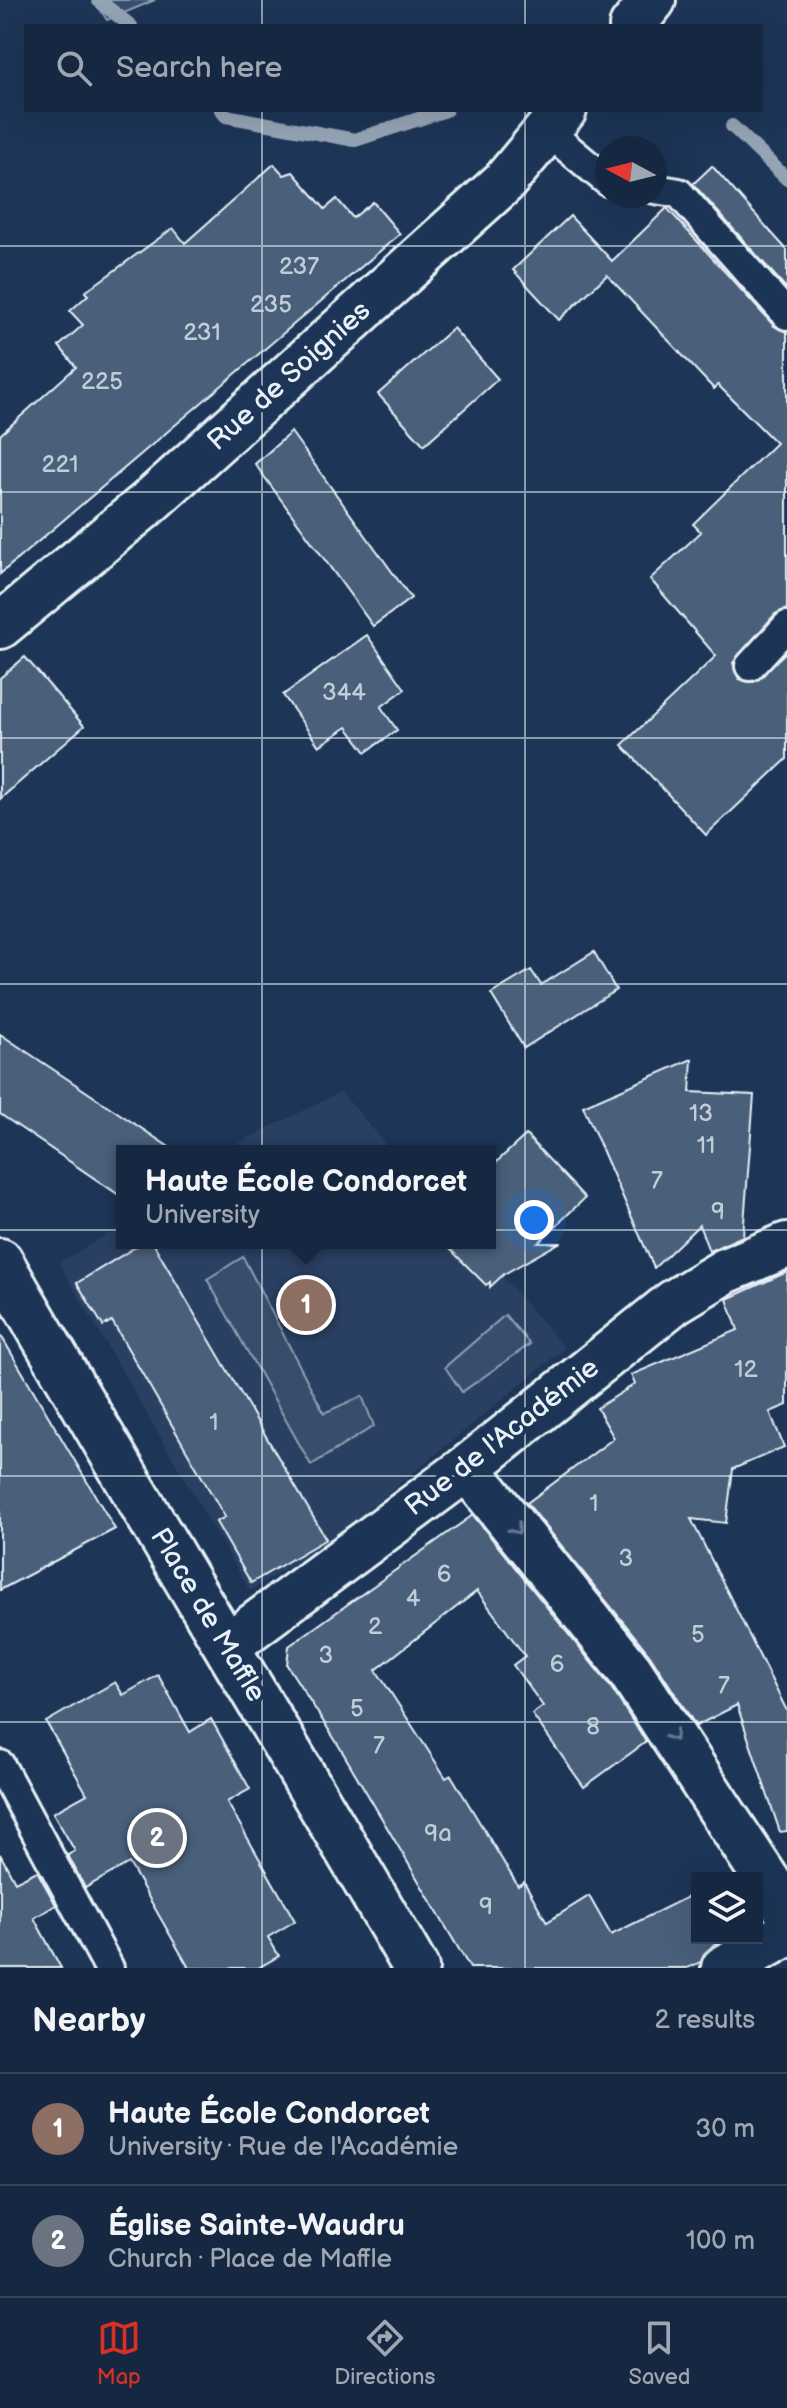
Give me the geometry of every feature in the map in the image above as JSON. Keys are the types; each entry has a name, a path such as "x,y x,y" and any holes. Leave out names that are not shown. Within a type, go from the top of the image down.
{"street":[{"path":"634,24 653,0"},
{"name":"Rue de Soignies","path":"0,626 147,504 492,193 555,120"},
{"name":"Rue de l'Académie","path":"227,1646 467,1468 674,1302 725,1271 787,1245"},
{"name":"Place de Maffle","path":"0,1261 202,1611 227,1646 416,1968"},
{"path":"467,1468 630,1671 787,1911"},
{"path":"724,1968 787,1934"}],"lane":[{"path":"555,120 595,167"},
{"path":"667,191 679,193 787,315"},
{"path":"750,666 787,626"},
{"path":"0,1765 109,1968"}],"shaded area":[{"path":"94,0 155,0 107,20"},
{"path":"341,1092 387,1145 234,1145"},
{"path":"116,1230 116,1249 478,1249 565,1348 331,1540 250,1591 59,1263"},
{"path":"243,1257 324,1413 362,1396 374,1426 311,1465 207,1279"},
{"path":"505,1315 530,1344 462,1392 445,1367"}],"building":[{"path":"274,164 284,175 293,172 325,209 337,199 353,218 373,202 400,234 0,574 0,435 76,367 59,346 83,325 70,311 88,295 85,292 173,228 185,243"},
{"path":"712,166 787,250 787,289 693,184"},
{"path":"667,208 774,326 787,332 787,609 775,614 733,663 739,679 754,682 787,651 787,759 706,835 622,745 716,656 650,579 701,532 693,524 776,443 718,385 714,389 607,275 559,320 513,270 570,216 612,261"},
{"path":"453,328 498,379 424,445 378,394"},
{"path":"291,432 411,598 373,626 255,464"},
{"path":"367,635 405,689 381,707 397,730 366,752 347,727 319,746 283,695"},
{"path":"25,657 84,726 0,799 0,678"},
{"path":"594,952 616,990 524,1048 491,994 531,970 541,985"},
{"path":"0,1034 166,1145 116,1145 116,1193 0,1114"},
{"path":"692,1059 690,1092 754,1095 743,1236 709,1251 699,1225 654,1268 583,1106"},
{"path":"526,1135 585,1198 538,1243 559,1243 504,1274 490,1287 490,1282 486,1285 450,1249 496,1249 496,1162"},
{"path":"132,1249 157,1249 326,1539 251,1583 216,1522 225,1517 112,1321 103,1326 77,1283"},
{"path":"787,1272 787,1405 770,1412 784,1447 733,1469 726,1523 691,1519 787,1711 787,1831 780,1832 737,1705 696,1726 650,1655 527,1503 614,1438 597,1408 635,1384 631,1375 738,1330 727,1299"},
{"path":"0,1334 115,1529 0,1590"},
{"path":"473,1515 610,1686 646,1742 584,1787 532,1714 543,1706 513,1665 525,1656 477,1591 376,1670 446,1778 451,1775 518,1886 524,1882 547,1922 589,1896 611,1935 691,1895 691,1944 716,1944 701,1962 687,1968 470,1968 339,1746 287,1665 289,1646"},
{"path":"158,1675 190,1732 211,1719 250,1789 227,1802 295,1921 268,1937 279,1956 258,1968 189,1968 129,1863 85,1888 68,1855 75,1851 53,1813 87,1794 46,1722 115,1682 123,1695"},
{"path":"0,1854 15,1882 37,1871 56,1905 34,1918 61,1968 0,1968"}],"waterway":[{"path":"98,0 128,24"},
{"path":"223,112 226,116 355,140 440,112"},
{"path":"732,126 787,179"}],"place":[{"name":"Haute École Condorcet","path":"306,1305"},
{"name":"Église Sainte-Waudru","path":"157,1838"}]}
